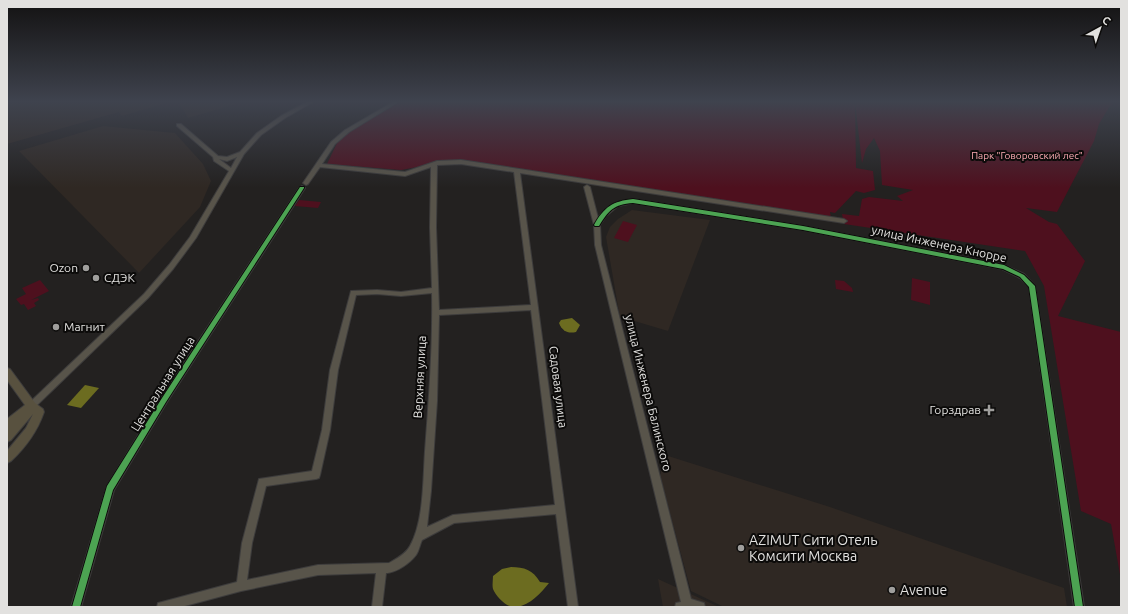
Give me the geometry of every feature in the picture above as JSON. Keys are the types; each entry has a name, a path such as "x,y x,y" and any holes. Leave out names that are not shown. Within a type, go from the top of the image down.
{"main road":[{"path":"7,372 31,406 39,412 36,422 27,438 7,458"},
{"path":"7,426 31,406"},
{"path":"7,436 22,421 31,406"}],"street":[{"path":"186,131 216,157 216,160 230,170"},
{"path":"31,406 146,296 171,267 193,238 230,170 242,153 264,131"},
{"name":"Центральная улица","path":"76,607 110,489 168,395 304,185 334,143 348,131"},
{"path":"216,157 227,159 242,153"},
{"path":"319,166 405,174 434,165 460,162 844,221"},
{"name":"Верхняя улица","path":"162,607 240,586 318,570 390,568 402,561 414,551 423,526 433,401 436,313 433,227 434,165"},
{"name":"Садовая улица","path":"517,170 573,607"},
{"name":"улица Инженера Балинского","path":"587,187 597,225 598,245 683,606 700,607"},
{"name":"улица Инженера Кнорре","path":"597,225 604,212 612,206 618,203 633,201 830,233 1004,267 1022,276 1032,286 1079,607"},
{"path":"240,586 247,543 262,482 316,475 326,430 334,370 353,293 377,292 401,294 435,290"},
{"path":"436,313 535,307"},
{"path":"418,537 453,519 560,509"},
{"path":"377,607 382,568"}],"shaded area":[{"path":"7,131 54,131 7,144"},
{"path":"87,131 151,131 175,133 203,164 211,181 200,207 139,273 19,151"},
{"path":"632,210 710,220 668,331 620,318 606,237 610,227 618,219"},
{"path":"572,318 580,325 576,332 573,333 564,330 559,323 561,320"},
{"path":"85,385 99,388 81,408 67,405"},
{"path":"665,455 830,507 1064,588 1067,607 724,607 691,591 660,476"},
{"path":"511,567 528,570 540,582 549,583 539,594 526,604 517,607 510,606 503,602 493,589 493,576 502,569"},
{"path":"658,579 719,607 663,607"}],"green space":[{"path":"349,131 855,131 856,168 873,171 875,190 864,193 856,191 835,213 830,212 831,218 455,160 401,170 327,164 341,135"},
{"name":"Парк \"Говоровский лес\"","path":"858,131 1097,131 1094,141 1057,212 1026,208 1049,222 1057,224 1085,261 1058,316 1121,332 1121,580 1111,524 1081,511 1044,286 1025,251 844,224 842,214 859,216 862,199 869,197 903,201 897,196 913,190 882,185 880,151 874,138 866,149 862,163"},
{"path":"299,200 321,202 318,208 295,206"},
{"path":"623,221 637,225 628,242 614,238"},
{"path":"912,278 930,282 930,305 911,300"},
{"path":"40,280 49,291 31,300 38,298 39,300 34,303 36,306 28,310 24,304 21,305 16,299 26,294 22,288"},
{"path":"835,280 844,281 852,288 853,292 836,289"}],"cycle path":[{"path":"76,607 110,489 164,400 302,188"},
{"path":"597,225 607,210 611,207 621,203 633,201 803,228 1004,267 1022,276 1032,286 1079,607"}],"place":[{"name":"Ozon","path":"86,268"},
{"name":"СДЭК","path":"96,278"},
{"name":"Магнит","path":"56,327"},
{"name":"Горздрав","path":"989,410"},
{"name":"AZIMUT Сити Отель Комсити Москва","path":"741,548"},
{"name":"Avenue","path":"892,590"}]}
